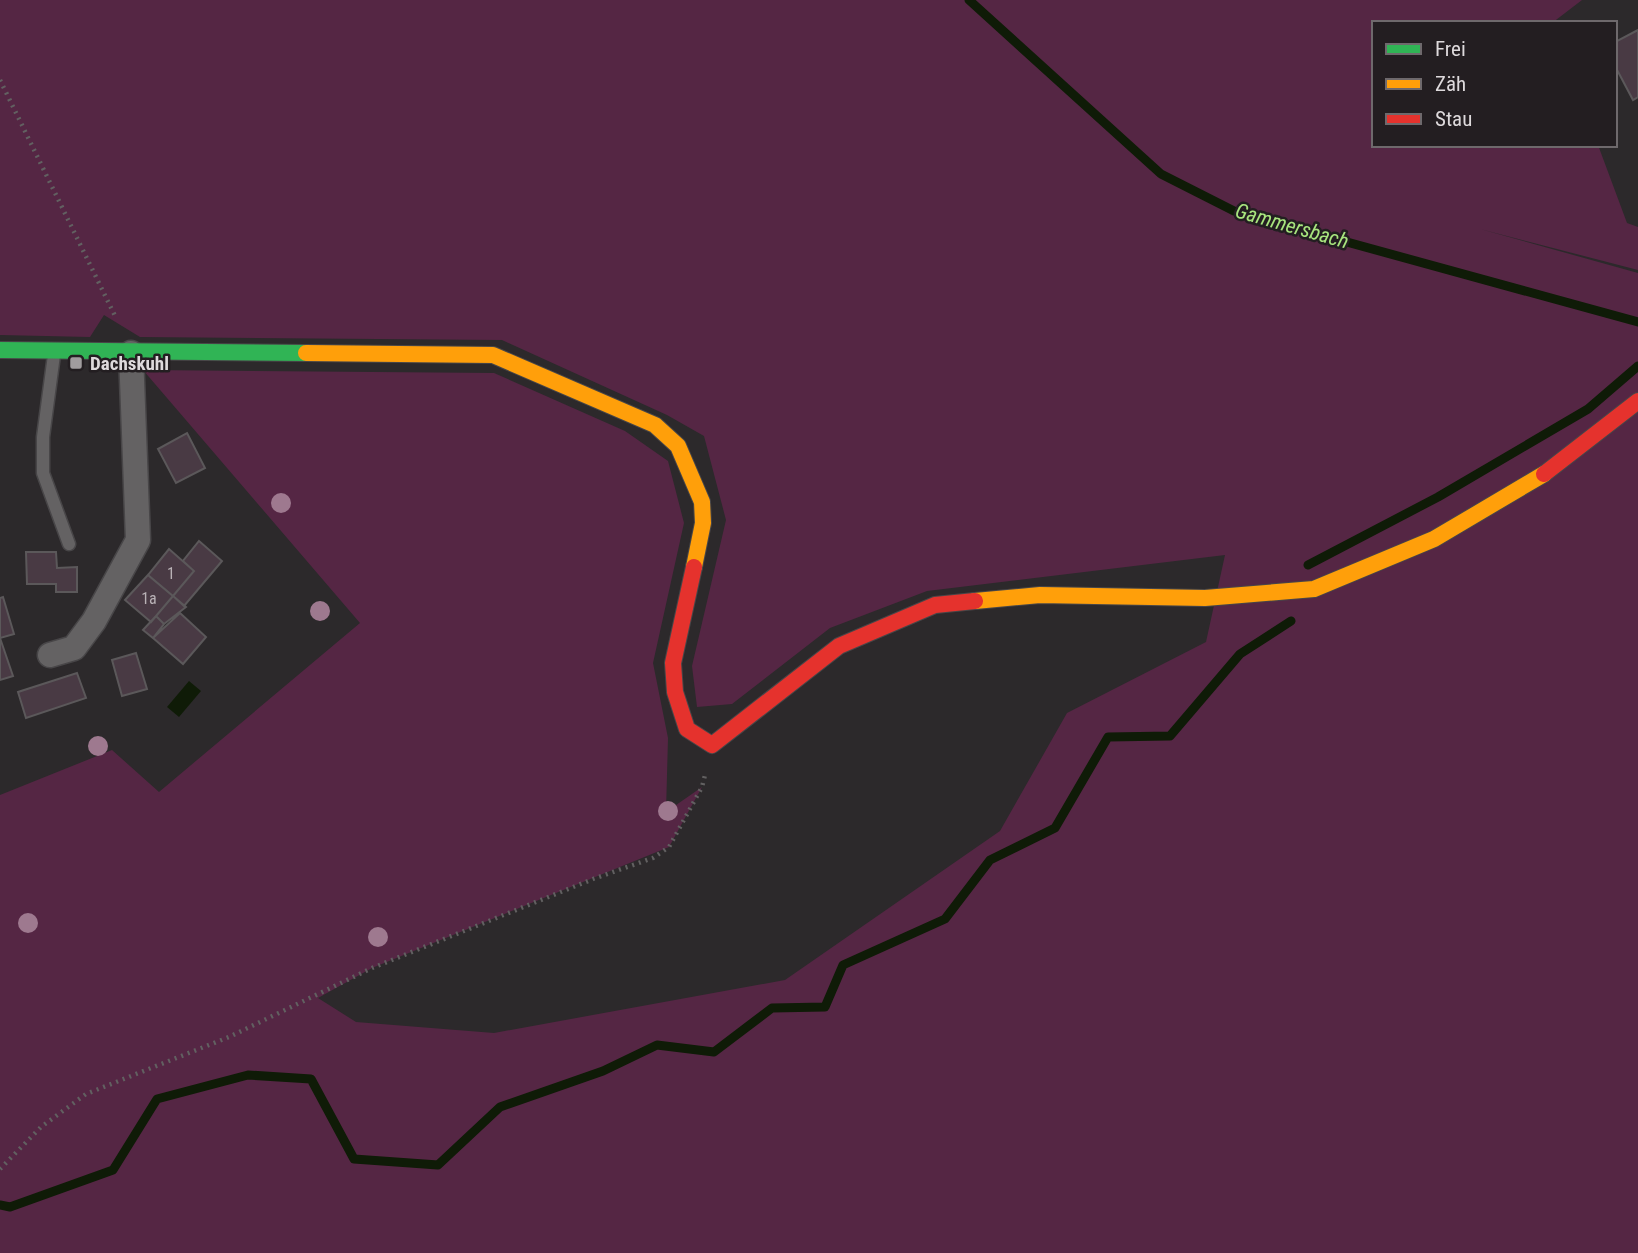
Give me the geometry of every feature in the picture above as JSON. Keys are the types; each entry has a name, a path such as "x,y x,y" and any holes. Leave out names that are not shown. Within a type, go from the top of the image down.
{"street":[{"path":"0,350 493,355 655,425 678,446 702,502 704,523 673,663 675,692 687,729 712,745 839,646 935,605 1040,595 1205,598 1314,589 1434,539 1535,481 1638,401"},
{"path":"50,655 74,648 94,621 138,540 131,353"}],"lane":[{"path":"55,351 43,437 43,473 69,544"}],"path":[{"path":"0,80 131,353"},
{"path":"0,1169 41,1127 86,1094 229,1037 372,968 593,879 653,858 669,847 702,787 712,745"}],"shaded area":[{"path":"0,0 1582,0 1555,21 1372,21 1372,147 1599,147 1627,223 1638,227 1638,270 1480,229 1638,273 1638,1253 0,1253 0,795 112,750 159,792 360,623 143,370 494,373 625,431 668,461 684,523 653,663 668,738 666,812 702,787 669,847 372,968 318,998 356,1022 494,1033 785,980 1000,831 1067,713 1206,642 1225,555 927,591 830,628 732,704 697,707 692,666 726,520 704,436 667,415 502,340 140,337 104,315 90,337 0,335"},
{"path":"189,681 201,691 179,717 167,707"}],"building":[{"path":"1638,30 1638,97 1633,100 1617,70 1617,41"},
{"path":"187,433 205,468 176,483 158,449"},
{"path":"199,541 222,561 184,606 173,596 194,571 183,561"},
{"path":"169,549 194,571 173,596 148,575"},
{"path":"26,552 56,552 57,568 77,567 77,592 56,592 56,584 27,584"},
{"path":"148,575 173,596 151,622 125,600"},
{"path":"173,596 186,607 164,624 156,616"},
{"path":"3,597 14,634 0,638 0,598"},
{"path":"180,613 206,637 183,664 153,638"},
{"path":"156,616 164,624 153,638 143,630"},
{"path":"0,638 13,676 0,680"},
{"path":"136,653 147,689 122,696 112,660"},
{"path":"77,673 86,698 26,718 18,692"}],"waterway":[{"name":"Gammersbach","path":"969,0 1161,174 1234,211 1638,322"},
{"path":"1308,565 1438,497 1588,409 1638,366"},
{"path":"0,1205 10,1207 113,1170 157,1099 248,1075 311,1079 354,1159 438,1165 500,1107 603,1071 657,1045 714,1052 772,1008 825,1007 843,965 945,919 990,860 1055,828 1108,737 1170,736 1240,654 1291,621"}],"traffic: fast":[{"path":"0,350 306,353"}],"traffic: slow":[{"path":"306,353 493,355 655,425 678,446 702,502 703,523 694,567"},
{"path":"975,601 1040,595 1205,598 1314,589 1434,539 1544,474"}],"traffic: jam":[{"path":"1544,474 1638,401"},
{"path":"694,567 673,663 675,692 687,729 712,745 839,646 935,605 975,601"}],"place":[{"name":"Dachskuhl","path":"76,363"}]}
